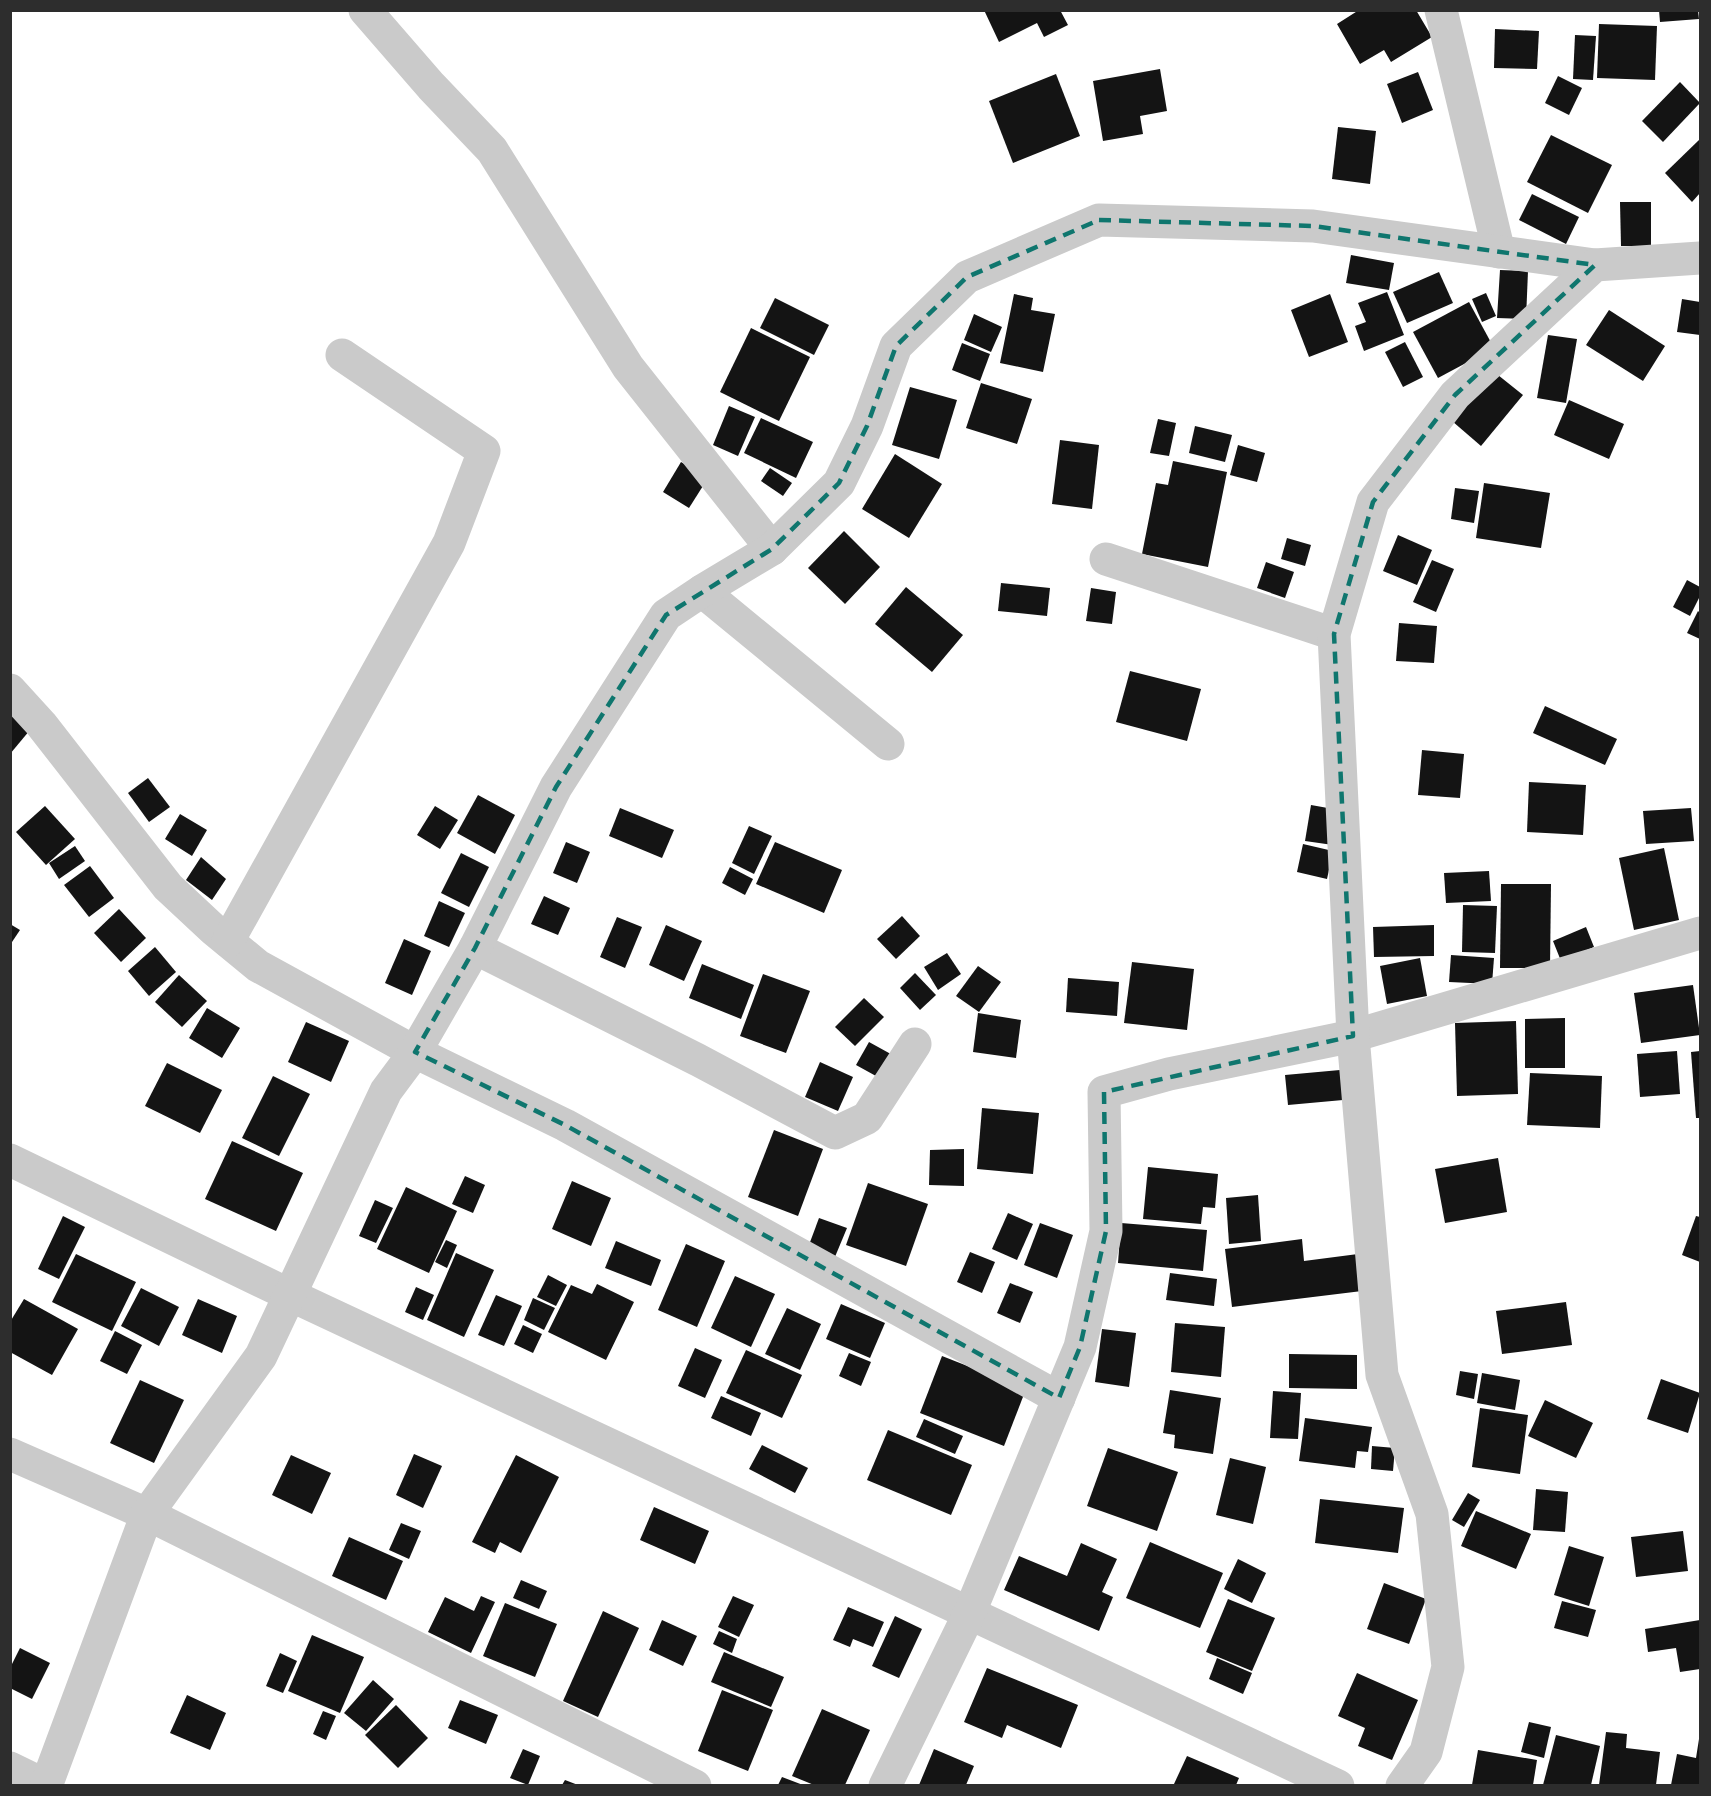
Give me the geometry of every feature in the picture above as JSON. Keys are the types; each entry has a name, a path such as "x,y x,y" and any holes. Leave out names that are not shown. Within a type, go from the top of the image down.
{"street":[{"path":"365,10 431,86 492,150 628,367 772,549"},
{"path":"1441,10 1499,252"},
{"path":"10,1768 46,1785 147,1514 261,1356 386,1091 415,1052 476,948 568,767 666,615 772,549 839,483 867,426 896,346 967,277 1099,220 1312,226 1596,265 1701,258"},
{"path":"1402,1785 1426,1752 1448,1667 1432,1514 1382,1375 1353,1036 1335,634 1373,502 1455,395 1596,265"},
{"path":"228,941 449,543 484,451 342,356"},
{"path":"1106,559 1335,634"},
{"path":"702,591 888,744"},
{"path":"10,690 41,723 168,887 258,966 415,1052 565,1125 1059,1398"},
{"path":"885,1785 969,1614 1080,1347 1106,1232 1104,1092 1170,1074 1353,1036 1701,933"},
{"path":"476,948 709,1065 835,1133 867,1118 915,1044"},
{"path":"10,1160 290,1295 1338,1785"},
{"path":"10,1454 147,1514 695,1785"}],"highlighted area":[{"path":"1099,220 1313,226 1595,265 1455,395 1373,502 1334,634 1353,1036 1104,1092 1106,1231 1080,1347 1059,1398 565,1125 415,1052 475,948 556,787 666,615 772,549 839,483 867,426 896,346 967,277"}],"building":[{"path":"984,10 1060,10 1068,25 1044,37 1037,23 999,42"},
{"path":"1359,10 1416,10 1432,37 1391,62 1384,50 1360,64 1337,24"},
{"path":"1659,10 1698,10 1699,19 1660,22"},
{"path":"1599,24 1657,26 1655,80 1597,78"},
{"path":"1495,29 1539,31 1537,69 1494,68"},
{"path":"1575,35 1596,36 1593,80 1573,79"},
{"path":"1160,69 1167,111 1140,116 1143,134 1103,141 1093,81"},
{"path":"1418,72 1433,110 1402,123 1387,84"},
{"path":"1056,74 1080,136 1013,163 989,101"},
{"path":"1558,76 1582,88 1569,115 1545,103"},
{"path":"1680,82 1700,103 1663,142 1642,121"},
{"path":"1338,127 1376,131 1370,184 1332,179"},
{"path":"1551,135 1612,165 1588,213 1527,182"},
{"path":"1700,139 1700,193 1692,202 1665,173"},
{"path":"1532,194 1579,217 1566,244 1519,220"},
{"path":"1620,202 1651,202 1651,246 1621,246"},
{"path":"1351,255 1394,263 1389,290 1346,283"},
{"path":"1500,270 1528,271 1526,319 1497,318"},
{"path":"1439,272 1453,303 1407,323 1393,292"},
{"path":"1387,292 1404,335 1364,351 1355,326 1366,322 1358,303"},
{"path":"1486,293 1496,316 1482,322 1472,299"},
{"path":"1014,294 1033,298 1031,310 1055,314 1043,372 1000,363"},
{"path":"1330,294 1348,342 1309,357 1291,310"},
{"path":"775,298 829,325 814,355 760,328"},
{"path":"1682,299 1700,302 1700,335 1677,332"},
{"path":"1469,302 1494,348 1438,378 1413,332"},
{"path":"1609,310 1665,346 1643,381 1586,345"},
{"path":"974,314 1002,327 991,352 964,340"},
{"path":"751,328 810,357 779,421 720,392"},
{"path":"1548,335 1577,339 1566,403 1537,398"},
{"path":"1405,342 1423,377 1403,387 1385,352"},
{"path":"962,343 990,354 980,381 952,370"},
{"path":"1493,371 1523,395 1481,446 1452,421"},
{"path":"981,383 1032,399 1017,444 966,428"},
{"path":"910,387 957,400 939,459 892,445"},
{"path":"1569,400 1624,424 1609,459 1554,435"},
{"path":"729,406 755,417 738,456 713,445"},
{"path":"761,418 813,442 796,478 744,453"},
{"path":"1158,419 1176,423 1169,456 1150,453"},
{"path":"1195,426 1232,435 1225,462 1189,453"},
{"path":"1060,440 1099,445 1092,509 1052,504"},
{"path":"1238,445 1265,453 1257,482 1230,475"},
{"path":"895,454 942,484 909,538 862,509"},
{"path":"1173,461 1227,472 1208,567 1142,554 1156,483 1168,485"},
{"path":"681,462 708,478 689,508 663,492"},
{"path":"770,468 792,483 783,496 761,481"},
{"path":"1484,483 1550,493 1541,548 1476,538"},
{"path":"1455,488 1479,491 1474,523 1451,519"},
{"path":"844,531 880,567 845,604 808,568"},
{"path":"1398,535 1432,550 1417,585 1383,571"},
{"path":"1287,538 1311,545 1305,566 1281,559"},
{"path":"1432,560 1454,569 1436,612 1413,602"},
{"path":"1266,562 1294,572 1285,598 1257,588"},
{"path":"1687,580 1700,587 1700,596 1690,616 1673,607"},
{"path":"1001,583 1050,588 1047,616 998,611"},
{"path":"906,587 963,635 932,672 875,624"},
{"path":"1091,588 1116,592 1112,624 1086,621"},
{"path":"1698,611 1700,613 1700,639 1687,633"},
{"path":"1399,623 1437,626 1434,663 1396,661"},
{"path":"1130,671 1201,689 1187,741 1116,722"},
{"path":"1545,706 1617,739 1605,765 1533,733"},
{"path":"10,714 30,730 10,754"},
{"path":"1422,750 1464,754 1460,798 1418,795"},
{"path":"148,778 170,807 149,822 128,793"},
{"path":"1529,782 1586,785 1583,835 1527,832"},
{"path":"478,795 515,815 495,854 457,833"},
{"path":"1311,805 1339,810 1333,845 1305,841"},
{"path":"45,806 75,839 46,865 16,832"},
{"path":"435,806 458,820 440,849 417,835"},
{"path":"620,808 674,830 662,858 609,836"},
{"path":"1691,808 1694,841 1646,844 1643,811"},
{"path":"180,814 207,830 192,856 165,839"},
{"path":"749,826 772,836 754,874 732,863"},
{"path":"566,842 590,852 577,883 553,873"},
{"path":"775,842 842,870 824,913 756,884"},
{"path":"1303,844 1333,851 1327,879 1297,872"},
{"path":"75,846 85,861 59,879 49,863"},
{"path":"1664,848 1679,920 1634,930 1619,858"},
{"path":"461,853 489,867 469,907 441,893"},
{"path":"201,857 226,879 212,900 186,880"},
{"path":"90,866 114,898 89,917 64,885"},
{"path":"730,867 753,879 745,895 722,883"},
{"path":"1489,871 1491,901 1446,903 1444,873"},
{"path":"1501,884 1551,884 1550,968 1500,968"},
{"path":"544,896 570,908 558,935 531,924"},
{"path":"439,901 465,913 449,947 424,936"},
{"path":"1463,905 1497,906 1495,953 1462,952"},
{"path":"119,909 146,938 121,962 94,933"},
{"path":"902,916 920,936 896,959 877,939"},
{"path":"617,917 642,927 625,968 600,957"},
{"path":"10,924 20,930 10,945"},
{"path":"666,925 702,941 684,981 649,965"},
{"path":"1434,925 1434,956 1374,957 1373,927"},
{"path":"1586,927 1594,947 1561,961 1553,941"},
{"path":"404,939 431,951 412,995 385,983"},
{"path":"155,947 176,972 149,996 128,971"},
{"path":"947,953 961,974 938,990 924,967"},
{"path":"1451,955 1494,958 1492,984 1449,982"},
{"path":"1420,958 1427,996 1387,1004 1380,966"},
{"path":"1132,962 1194,969 1187,1030 1124,1023"},
{"path":"702,964 754,985 741,1019 689,998"},
{"path":"978,966 1001,982 979,1012 956,996"},
{"path":"915,973 936,995 920,1010 900,988"},
{"path":"763,974 810,991 786,1053 740,1036"},
{"path":"179,975 207,1001 182,1027 155,1002"},
{"path":"1068,978 1119,982 1117,1016 1066,1012"},
{"path":"1693,985 1700,1035 1641,1043 1634,993"},
{"path":"864,998 884,1017 855,1046 835,1027"},
{"path":"207,1008 240,1028 222,1058 189,1038"},
{"path":"978,1013 1021,1020 1016,1058 973,1052"},
{"path":"1565,1018 1565,1068 1525,1068 1525,1019"},
{"path":"1516,1021 1518,1094 1457,1096 1455,1023"},
{"path":"306,1022 349,1041 331,1082 288,1062"},
{"path":"869,1042 898,1058 885,1081 856,1065"},
{"path":"1677,1051 1680,1094 1640,1097 1637,1054"},
{"path":"1700,1051 1700,1118 1696,1118 1691,1052"},
{"path":"820,1062 853,1077 838,1111 805,1097"},
{"path":"167,1063 222,1090 200,1133 145,1106"},
{"path":"1340,1070 1343,1100 1288,1105 1285,1075"},
{"path":"1530,1073 1602,1076 1600,1128 1527,1125"},
{"path":"273,1076 310,1094 279,1156 242,1138"},
{"path":"982,1108 1039,1113 1033,1174 977,1169"},
{"path":"774,1130 823,1149 798,1216 748,1197"},
{"path":"232,1141 303,1173 276,1231 205,1199"},
{"path":"964,1149 964,1186 929,1185 930,1150"},
{"path":"1498,1158 1507,1212 1445,1223 1435,1169"},
{"path":"1148,1167 1218,1174 1215,1208 1203,1207 1201,1224 1143,1219"},
{"path":"465,1176 485,1185 473,1213 452,1204"},
{"path":"572,1181 611,1198 591,1246 552,1229"},
{"path":"868,1183 928,1204 906,1266 846,1245"},
{"path":"406,1187 457,1211 429,1273 377,1249"},
{"path":"1258,1195 1261,1241 1229,1244 1226,1198"},
{"path":"375,1200 393,1208 376,1243 359,1236"},
{"path":"1008,1213 1033,1224 1017,1260 992,1249"},
{"path":"63,1216 85,1227 59,1279 38,1269"},
{"path":"1696,1216 1700,1217 1700,1262 1682,1255"},
{"path":"819,1218 847,1228 832,1264 806,1253"},
{"path":"1040,1223 1073,1235 1057,1278 1024,1265"},
{"path":"1121,1223 1207,1230 1203,1271 1118,1263"},
{"path":"1302,1239 1304,1261 1358,1254 1362,1291 1232,1307 1225,1249"},
{"path":"446,1240 457,1245 447,1268 435,1262"},
{"path":"616,1241 661,1260 651,1286 605,1268"},
{"path":"686,1244 725,1261 697,1327 658,1310"},
{"path":"970,1252 995,1262 982,1293 957,1282"},
{"path":"456,1253 494,1270 464,1337 427,1320"},
{"path":"76,1254 136,1282 112,1331 52,1302"},
{"path":"1170,1273 1217,1279 1214,1306 1166,1300"},
{"path":"548,1275 567,1285 556,1306 537,1297"},
{"path":"735,1276 775,1294 751,1347 711,1328"},
{"path":"1010,1283 1033,1292 1020,1323 997,1313"},
{"path":"597,1284 634,1302 606,1360 548,1332 571,1285 592,1294"},
{"path":"416,1287 434,1295 423,1320 405,1312"},
{"path":"141,1288 179,1307 159,1346 121,1326"},
{"path":"496,1295 522,1306 504,1346 478,1335"},
{"path":"533,1298 555,1308 544,1330 524,1320"},
{"path":"24,1299 78,1329 52,1375 10,1352 10,1322"},
{"path":"198,1299 237,1316 222,1353 182,1335"},
{"path":"1566,1302 1572,1345 1502,1354 1496,1311"},
{"path":"841,1304 885,1323 870,1358 826,1339"},
{"path":"787,1308 821,1324 800,1370 765,1354"},
{"path":"1175,1323 1225,1327 1221,1377 1171,1372"},
{"path":"523,1325 542,1334 533,1353 514,1344"},
{"path":"1102,1329 1136,1333 1129,1387 1095,1382"},
{"path":"115,1331 142,1345 127,1374 100,1361"},
{"path":"695,1348 722,1360 705,1398 678,1386"},
{"path":"746,1350 802,1375 782,1418 726,1393"},
{"path":"849,1353 871,1362 861,1386 839,1376"},
{"path":"1289,1354 1357,1355 1357,1389 1289,1388"},
{"path":"942,1356 1026,1389 1004,1446 920,1413"},
{"path":"1460,1371 1478,1374 1474,1399 1456,1395"},
{"path":"1482,1373 1520,1380 1515,1410 1477,1403"},
{"path":"1661,1379 1700,1393 1688,1433 1647,1419"},
{"path":"140,1380 184,1400 154,1463 110,1443"},
{"path":"1170,1390 1221,1398 1213,1454 1174,1448 1175,1435 1163,1433"},
{"path":"1273,1391 1301,1393 1298,1439 1270,1438"},
{"path":"721,1396 761,1413 751,1436 711,1418"},
{"path":"1545,1400 1593,1423 1576,1458 1528,1436"},
{"path":"1480,1408 1528,1415 1520,1474 1472,1467"},
{"path":"1305,1418 1372,1427 1368,1452 1357,1451 1355,1468 1299,1461"},
{"path":"924,1419 963,1436 955,1454 916,1437"},
{"path":"888,1430 972,1465 951,1515 867,1480"},
{"path":"762,1445 808,1468 795,1493 749,1469"},
{"path":"1372,1446 1395,1448 1393,1471 1371,1469"},
{"path":"1108,1448 1178,1472 1157,1531 1087,1506"},
{"path":"414,1454 442,1466 423,1508 396,1495"},
{"path":"291,1455 331,1473 312,1514 272,1495"},
{"path":"516,1455 559,1477 521,1553 500,1542 495,1553 472,1542"},
{"path":"1230,1458 1266,1467 1253,1524 1216,1515"},
{"path":"1536,1489 1568,1492 1565,1532 1533,1530"},
{"path":"1468,1493 1480,1500 1464,1527 1452,1520"},
{"path":"1320,1499 1404,1508 1398,1553 1315,1543"},
{"path":"654,1507 709,1531 695,1564 640,1540"},
{"path":"1476,1511 1531,1534 1516,1569 1461,1546"},
{"path":"401,1523 421,1531 409,1559 389,1550"},
{"path":"1683,1531 1688,1571 1636,1577 1631,1537"},
{"path":"349,1537 403,1561 386,1600 332,1576"},
{"path":"1150,1542 1223,1573 1200,1628 1126,1598"},
{"path":"1081,1543 1117,1559 1102,1592 1113,1597 1099,1631 1004,1590 1019,1556 1067,1576"},
{"path":"1569,1546 1604,1557 1589,1606 1554,1595"},
{"path":"1238,1559 1266,1573 1252,1603 1224,1589"},
{"path":"521,1580 547,1591 539,1609 513,1598"},
{"path":"1384,1583 1426,1599 1409,1644 1367,1629"},
{"path":"481,1596 495,1602 471,1653 428,1632 445,1597 474,1611"},
{"path":"733,1596 754,1605 739,1637 718,1627"},
{"path":"1228,1599 1275,1618 1252,1671 1206,1652"},
{"path":"1562,1601 1596,1610 1588,1637 1554,1628"},
{"path":"505,1603 557,1624 535,1677 483,1656"},
{"path":"848,1607 884,1622 873,1647 853,1639 850,1647 833,1640"},
{"path":"603,1611 639,1628 598,1717 563,1701"},
{"path":"895,1616 922,1629 899,1678 872,1666"},
{"path":"662,1620 697,1636 683,1666 649,1650"},
{"path":"1700,1620 1700,1669 1680,1672 1676,1648 1648,1652 1645,1629"},
{"path":"719,1631 737,1639 732,1653 713,1644"},
{"path":"312,1635 364,1657 340,1713 288,1691"},
{"path":"20,1648 50,1663 32,1699 10,1688 10,1668"},
{"path":"724,1652 784,1677 771,1707 711,1682"},
{"path":"280,1653 297,1661 283,1693 266,1686"},
{"path":"1217,1658 1252,1673 1243,1694 1209,1679"},
{"path":"987,1668 1078,1705 1061,1748 1007,1725 1002,1738 964,1722"},
{"path":"1357,1673 1418,1700 1392,1760 1358,1746 1365,1728 1338,1716"},
{"path":"373,1680 394,1699 366,1731 344,1713"},
{"path":"722,1690 773,1710 748,1771 698,1751"},
{"path":"187,1695 226,1713 210,1750 170,1733"},
{"path":"460,1700 498,1715 486,1744 448,1728"},
{"path":"396,1705 428,1738 398,1768 365,1735"},
{"path":"822,1709 870,1730 845,1785 814,1785 792,1776"},
{"path":"323,1711 336,1716 326,1740 313,1734"},
{"path":"1529,1722 1551,1727 1544,1758 1521,1752"},
{"path":"1606,1732 1627,1734 1626,1748 1660,1752 1656,1785 1599,1785"},
{"path":"1556,1735 1600,1746 1591,1785 1543,1785"},
{"path":"1699,1739 1700,1785 1671,1785 1677,1754 1696,1758"},
{"path":"523,1749 540,1756 528,1785 510,1778"},
{"path":"934,1749 974,1766 966,1785 919,1785"},
{"path":"1478,1750 1537,1760 1533,1785 1472,1785"},
{"path":"1187,1756 1239,1778 1236,1785 1174,1784"},
{"path":"782,1777 803,1785 778,1785"},
{"path":"565,1780 578,1785 562,1785"}]}
